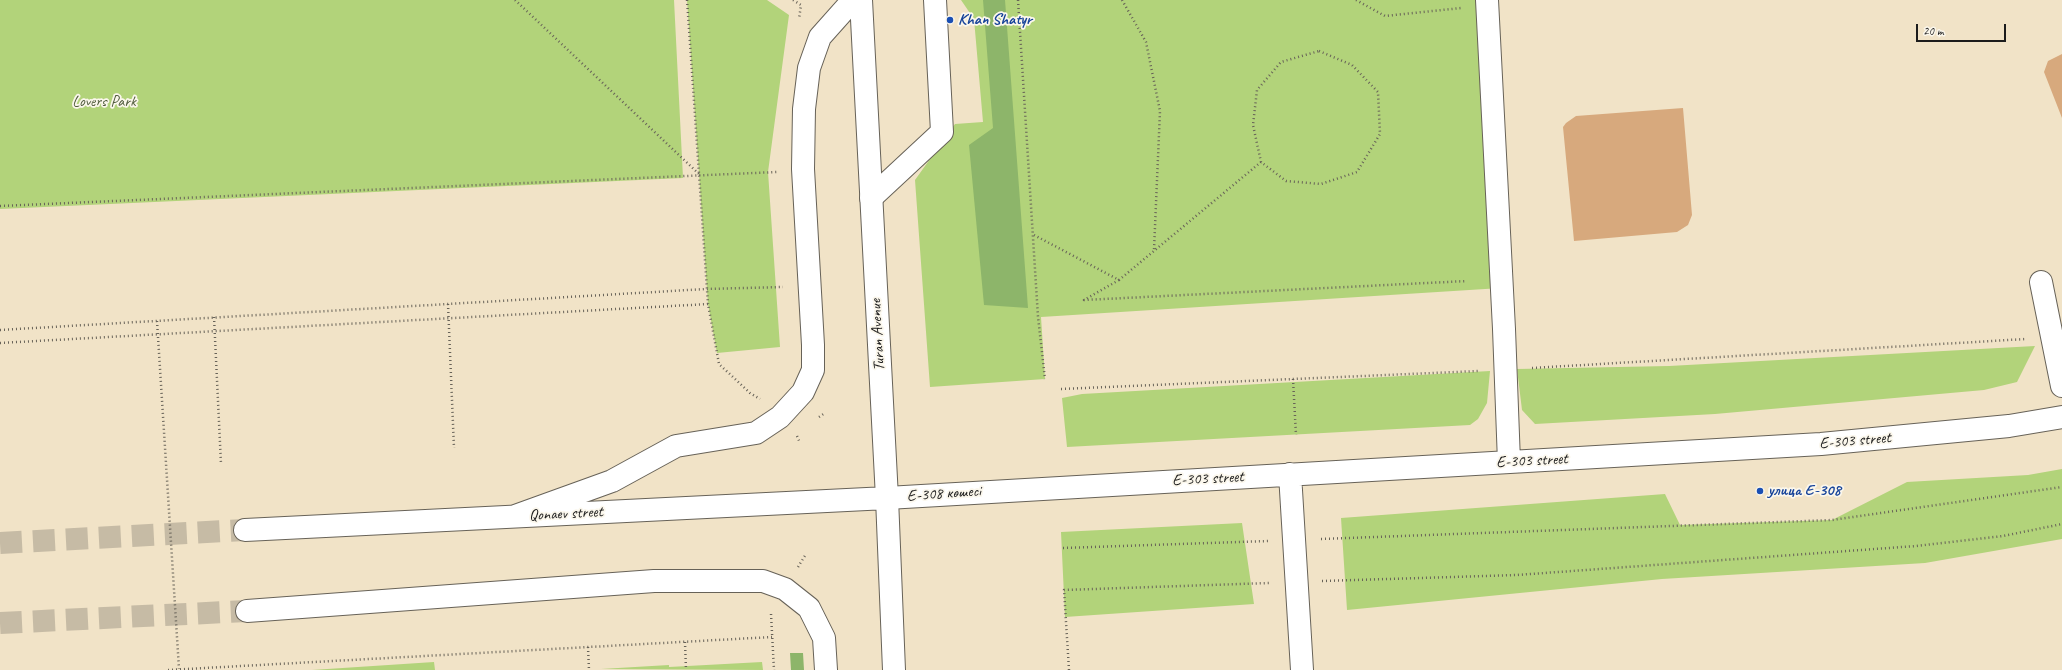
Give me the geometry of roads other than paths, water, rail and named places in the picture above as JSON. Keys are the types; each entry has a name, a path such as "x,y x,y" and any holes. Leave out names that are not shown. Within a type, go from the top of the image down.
{"main road":[{"path":"515,516 612,481 676,446 756,433 780,417 803,392 813,370 803,169 804,109 809,68 820,37 853,0"},
{"name":"Turan Avenue","path":"861,0 887,498 894,670"},
{"path":"871,198 942,132 935,0"},
{"path":"1487,3 1506,370 1509,462"},
{"path":"2040,282 2062,386"},
{"name":"E-303 street","path":"1290,474 1821,444 2009,426 2062,417"},
{"path":"1290,474 1302,670"},
{"name":"Е-308 көшесі","path":"887,498 1290,474"},
{"name":"Qonaev street","path":"245,530 887,498"},
{"path":"247,611 654,581 763,581 785,590 809,608 824,638 826,670"}],"tunnel":[{"path":"0,543 245,530"},
{"path":"0,623 247,611"}],"place":[{"name":"Khan Shatyr","path":"950,20"},
{"name":"улица Е-308","path":"1760,491"}],"park label":[{"name":"Lovers Park","path":"104,102"}]}
